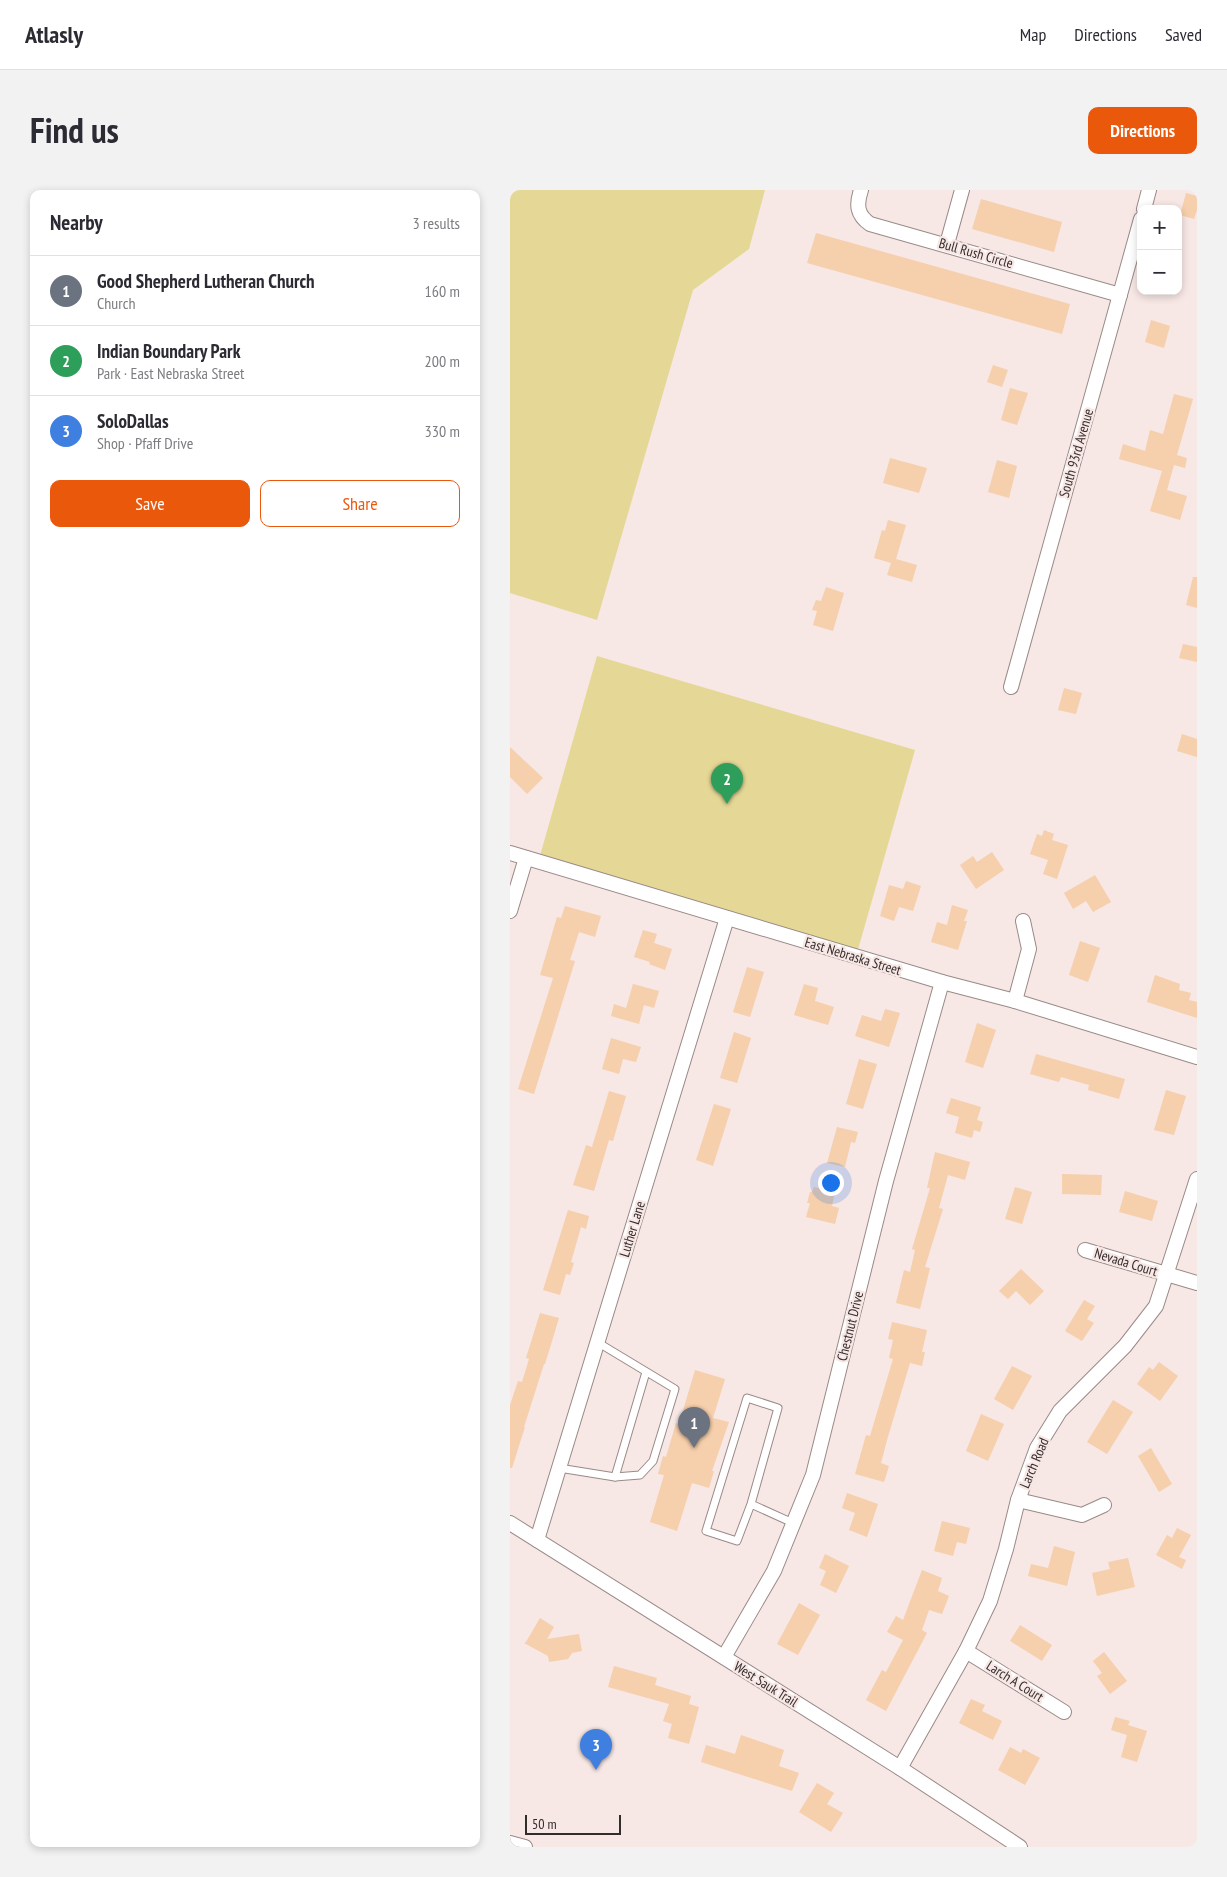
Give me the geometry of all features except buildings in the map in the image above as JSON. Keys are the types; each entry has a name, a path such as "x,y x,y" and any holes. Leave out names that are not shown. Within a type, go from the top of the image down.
{"street":[{"name":"Bull Rush Circle","path":"861,190 858,199 858,210 863,219 870,224 947,244 1120,295"},
{"path":"947,244 962,190"},
{"path":"1145,205 1149,190"},
{"name":"South 93rd Avenue","path":"1011,686 1137,233"},
{"name":"East Nebraska Street","path":"510,853 942,982 1015,1001 1197,1057"},
{"path":"510,910 526,858"},
{"name":"Luther Lane","path":"536,1540 727,918"},
{"path":"1015,1001 1029,949 1023,921"},
{"name":"Chestnut Drive","path":"724,1657 774,1571 813,1475 886,1181 942,982"},
{"name":"Larch Road","path":"900,1768 966,1651 990,1601 1006,1549 1018,1500 1037,1448 1060,1411 1125,1346 1156,1306 1197,1179"},
{"name":"Nevada Court","path":"1085,1250 1197,1283"},
{"path":"1018,1500 1082,1514 1104,1505"},
{"name":"West Sauk Trail","path":"510,1523 900,1768 1020,1847"},
{"name":"Larch A Court","path":"966,1651 1064,1712"},
{"path":"510,1843 525,1847"}],"lane":[{"path":"559,1468 615,1477 640,1475 653,1462 674,1389 597,1342"},
{"path":"615,1477 646,1372"},
{"path":"747,1398 778,1408 751,1504 737,1541 706,1531 747,1398"},
{"path":"751,1504 793,1523"}],"shaded area":[{"path":"510,190 765,190 749,249 693,290 597,620 510,593"},
{"path":"597,656 915,750 857,953 539,859"}],"place":[{"name":"Indian Boundary Park","path":"727,804"},
{"name":"Good Shepherd Lutheran Church","path":"694,1448"},
{"name":"SoloDallas","path":"596,1770"}]}
